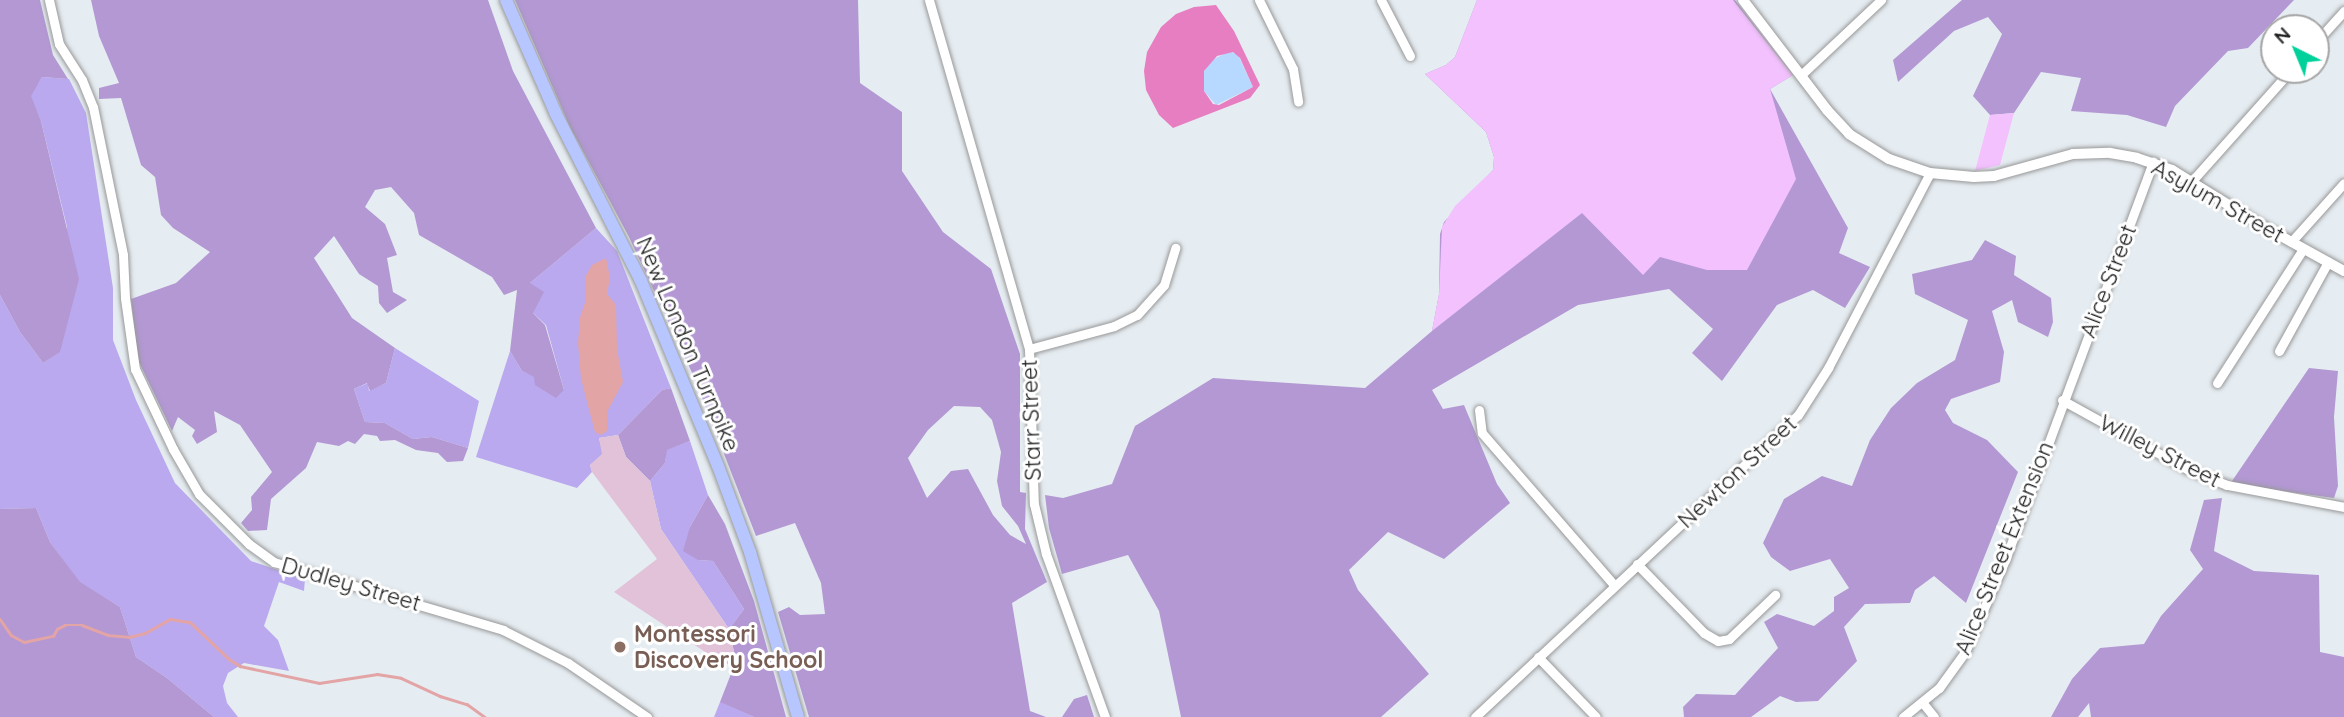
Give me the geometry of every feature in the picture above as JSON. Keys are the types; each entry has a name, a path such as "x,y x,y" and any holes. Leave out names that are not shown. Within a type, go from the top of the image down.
{"main road":[{"name":"New London Turnpike","path":"506,0 551,103 641,281 718,466 750,552 798,717"}],"street":[{"name":"Dudley Street","path":"49,0 59,44 82,80 93,107 123,255 126,312 135,369 173,449 199,494 249,544 274,562 503,629 568,663 635,713 647,717"},
{"name":"Starr Street","path":"929,0 1029,348 1034,504 1046,554 1105,717"},
{"path":"1259,0 1293,69 1298,102"},
{"path":"1381,0 1410,56"},
{"name":"Asylum Street","path":"1743,0 1849,134 1889,159 1930,173 1994,176 2057,157 2091,152 2122,154 2153,162 2192,181 2344,271"},
{"path":"1801,75 1881,0"},
{"path":"2330,26 2344,11"},
{"path":"2192,181 2279,84"},
{"name":"Alice Street","path":"2062,400 2153,162"},
{"name":"Newton Street","path":"1475,717 1798,415 1828,368 1930,173"},
{"path":"2291,242 2344,183"},
{"path":"1029,348 1114,326 1137,315 1164,285 1175,248"},
{"path":"2217,383 2303,249"},
{"path":"2279,351 2328,262"},
{"name":"Willey Street","path":"2062,400 2187,469 2227,485 2344,507"},
{"name":"Alice Street Extension","path":"1903,717 1946,679 1965,652 2004,560 2062,400"},
{"path":"1479,410 1482,433 1614,585"},
{"path":"1637,564 1704,633 1718,641 1729,639 1775,595"},
{"path":"1538,657 1596,717"},
{"path":"1922,702 1934,717"}],"shaded area":[{"path":"0,0 40,0 53,55 68,79 42,77 31,96 41,121 79,279 60,352 43,363 20,332 0,295"},
{"path":"91,0 488,0 513,71 596,228 530,283 544,292 533,313 545,325 564,390 556,398 535,385 534,377 522,371 510,351 517,290 504,295 492,277 419,235 414,213 391,187 375,190 365,207 385,224 397,255 387,258 393,292 407,300 387,313 379,303 378,286 359,274 334,236 314,258 352,318 395,348 386,383 370,391 367,383 354,389 365,422 385,423 413,439 432,437 468,448 463,461 447,462 438,453 416,450 395,440 380,441 377,436 364,434 355,444 348,441 339,446 317,442 306,468 271,499 267,530 248,531 241,523 252,510 251,497 272,472 240,425 214,411 217,432 197,444 192,436 195,430 178,417 172,431 138,360 131,299 176,283 210,252 173,228 161,215 155,177 141,165 121,98 99,99 99,88 119,83 99,36"},
{"path":"515,0 858,0 860,83 902,112 902,171 943,232 991,269 1020,354 1020,492 1026,493 1025,529 1047,582 1012,603 1030,711 1046,717 809,717 778,612 789,607 800,615 825,614 821,583 795,523 756,536 694,377 629,237 569,125","holes":["954,406 980,407 992,420 1001,452 997,481 1002,506 1018,526 1026,544 1010,535 993,515 968,469 951,471 927,498 908,458 928,430"]},
{"path":"1477,0 1735,0 1793,75 1770,89 1848,228 1839,253 1870,267 1845,308 1813,290 1777,305 1722,381 1692,353 1713,329 1669,289 1578,305 1432,390 1443,409 1464,405 1497,484 1510,503 1444,559 1388,532 1349,570 1358,590 1429,674 1381,717 1181,717 1159,611 1128,555 1062,574 1049,528 1045,495 1063,498 1112,484 1135,426 1213,378 1365,388 1432,331 1439,294 1440,234 1444,222 1493,170 1494,157 1486,132 1425,74 1446,65 1455,57"},
{"path":"1477,0 1733,0 1793,75 1770,89 1796,179 1747,270 1707,270 1660,257 1643,275 1582,213 1432,331 1439,294 1442,227 1455,206 1493,170 1494,157 1486,132 1425,74 1446,65 1455,57"},
{"path":"1962,0 2294,0 2281,14 2260,14 2260,35 2248,48 2228,51 2175,106 2166,127 2127,115 2071,111 2081,78 2041,72 2014,113 1990,115 1973,96 2002,34 1988,17 1954,31 1898,82 1893,60"},
{"path":"1216,5 1234,31 1260,85 1250,98 1173,128 1159,115 1146,90 1144,71 1147,52 1161,27 1176,14 1194,7","holes":["1233,52 1240,58 1253,87 1219,105 1213,104 1204,91 1204,71 1217,56"]},
{"path":"42,77 69,79 86,113 113,288 113,340 136,400 175,483 251,561 305,579 304,591 279,582 264,626 278,640 289,671 244,663 228,673 223,686 227,703 238,717 214,717 167,678 136,657 120,607 80,583 50,542 36,508 0,509 0,295 20,332 43,363 59,352 67,227 41,121 30,96"},
{"path":"2014,113 2000,165 1975,171 1990,115"},
{"path":"596,228 617,251 671,388 662,390 618,435 599,438 603,454 590,465 592,472 577,488 476,457 510,351 522,371 564,390 546,325 533,313 530,283"},
{"path":"1985,240 2016,256 2014,275 2051,298 2053,322 2048,337 2018,322 2012,300 1992,311 2004,352 2000,382 1951,399 1945,410 1953,423 1987,440 2018,472 1966,603 1934,576 1915,590 1910,603 1865,604 1844,627 1857,661 1818,701 1796,702 1780,696 1751,717 1684,717 1683,707 1696,694 1735,695 1778,648 1764,622 1777,614 1814,626 1834,611 1834,597 1849,588 1830,559 1790,571 1771,557 1763,543 1784,499 1822,476 1852,486 1870,440 1891,408 1917,383 1955,360 1968,320 1915,294 1912,274 1972,260"},
{"path":"606,258 610,278 607,294 616,305 617,349 623,382 607,412 607,431 601,435 595,432 581,379 578,343 580,317 586,300 585,277 592,265"},
{"path":"395,348 479,401 468,448 432,437 413,439 385,423 365,422 354,389 368,383 369,391 386,383"},
{"path":"2309,368 2338,371 2334,417 2338,486 2334,498 2230,484"},
{"path":"671,388 690,441 667,450 665,463 650,481 626,457 618,435 662,390"},
{"path":"618,435 626,457 650,481 661,529 729,629 736,661 725,665 614,592 657,559 592,472 590,465 602,454 599,438"},
{"path":"690,441 708,495 690,527 698,560 713,561 744,609 729,629 661,529 650,481 665,463 666,450"},
{"path":"708,495 725,524 754,601 786,717 754,717 720,702 736,661 729,629 744,609 713,561 698,560 683,551 690,527"},
{"path":"2222,498 2214,551 2254,571 2319,575 2320,652 2344,657 2344,717 2091,717 2089,703 2078,717 2051,717 2072,679 2100,648 2144,644 2161,616 2203,569 2190,550 2204,500"},
{"path":"36,508 50,542 80,582 120,607 136,657 167,678 214,717 0,717 0,509"},
{"path":"1087,695 1094,717 1062,717 1074,699"},
{"path":"721,702 754,717 714,717"}],"sand":[{"path":"1230,51 1238,55 1253,87 1216,105 1204,91 1204,71 1212,60"}],"waterway":[{"path":"0,619 11,635 24,642 53,636 57,629 65,625 82,625 108,635 129,637 145,633 170,619 190,622 240,666 319,683 377,674 401,678 440,696 467,704 485,717"}],"place":[{"name":"Montessori Discovery School","path":"620,647"}]}
